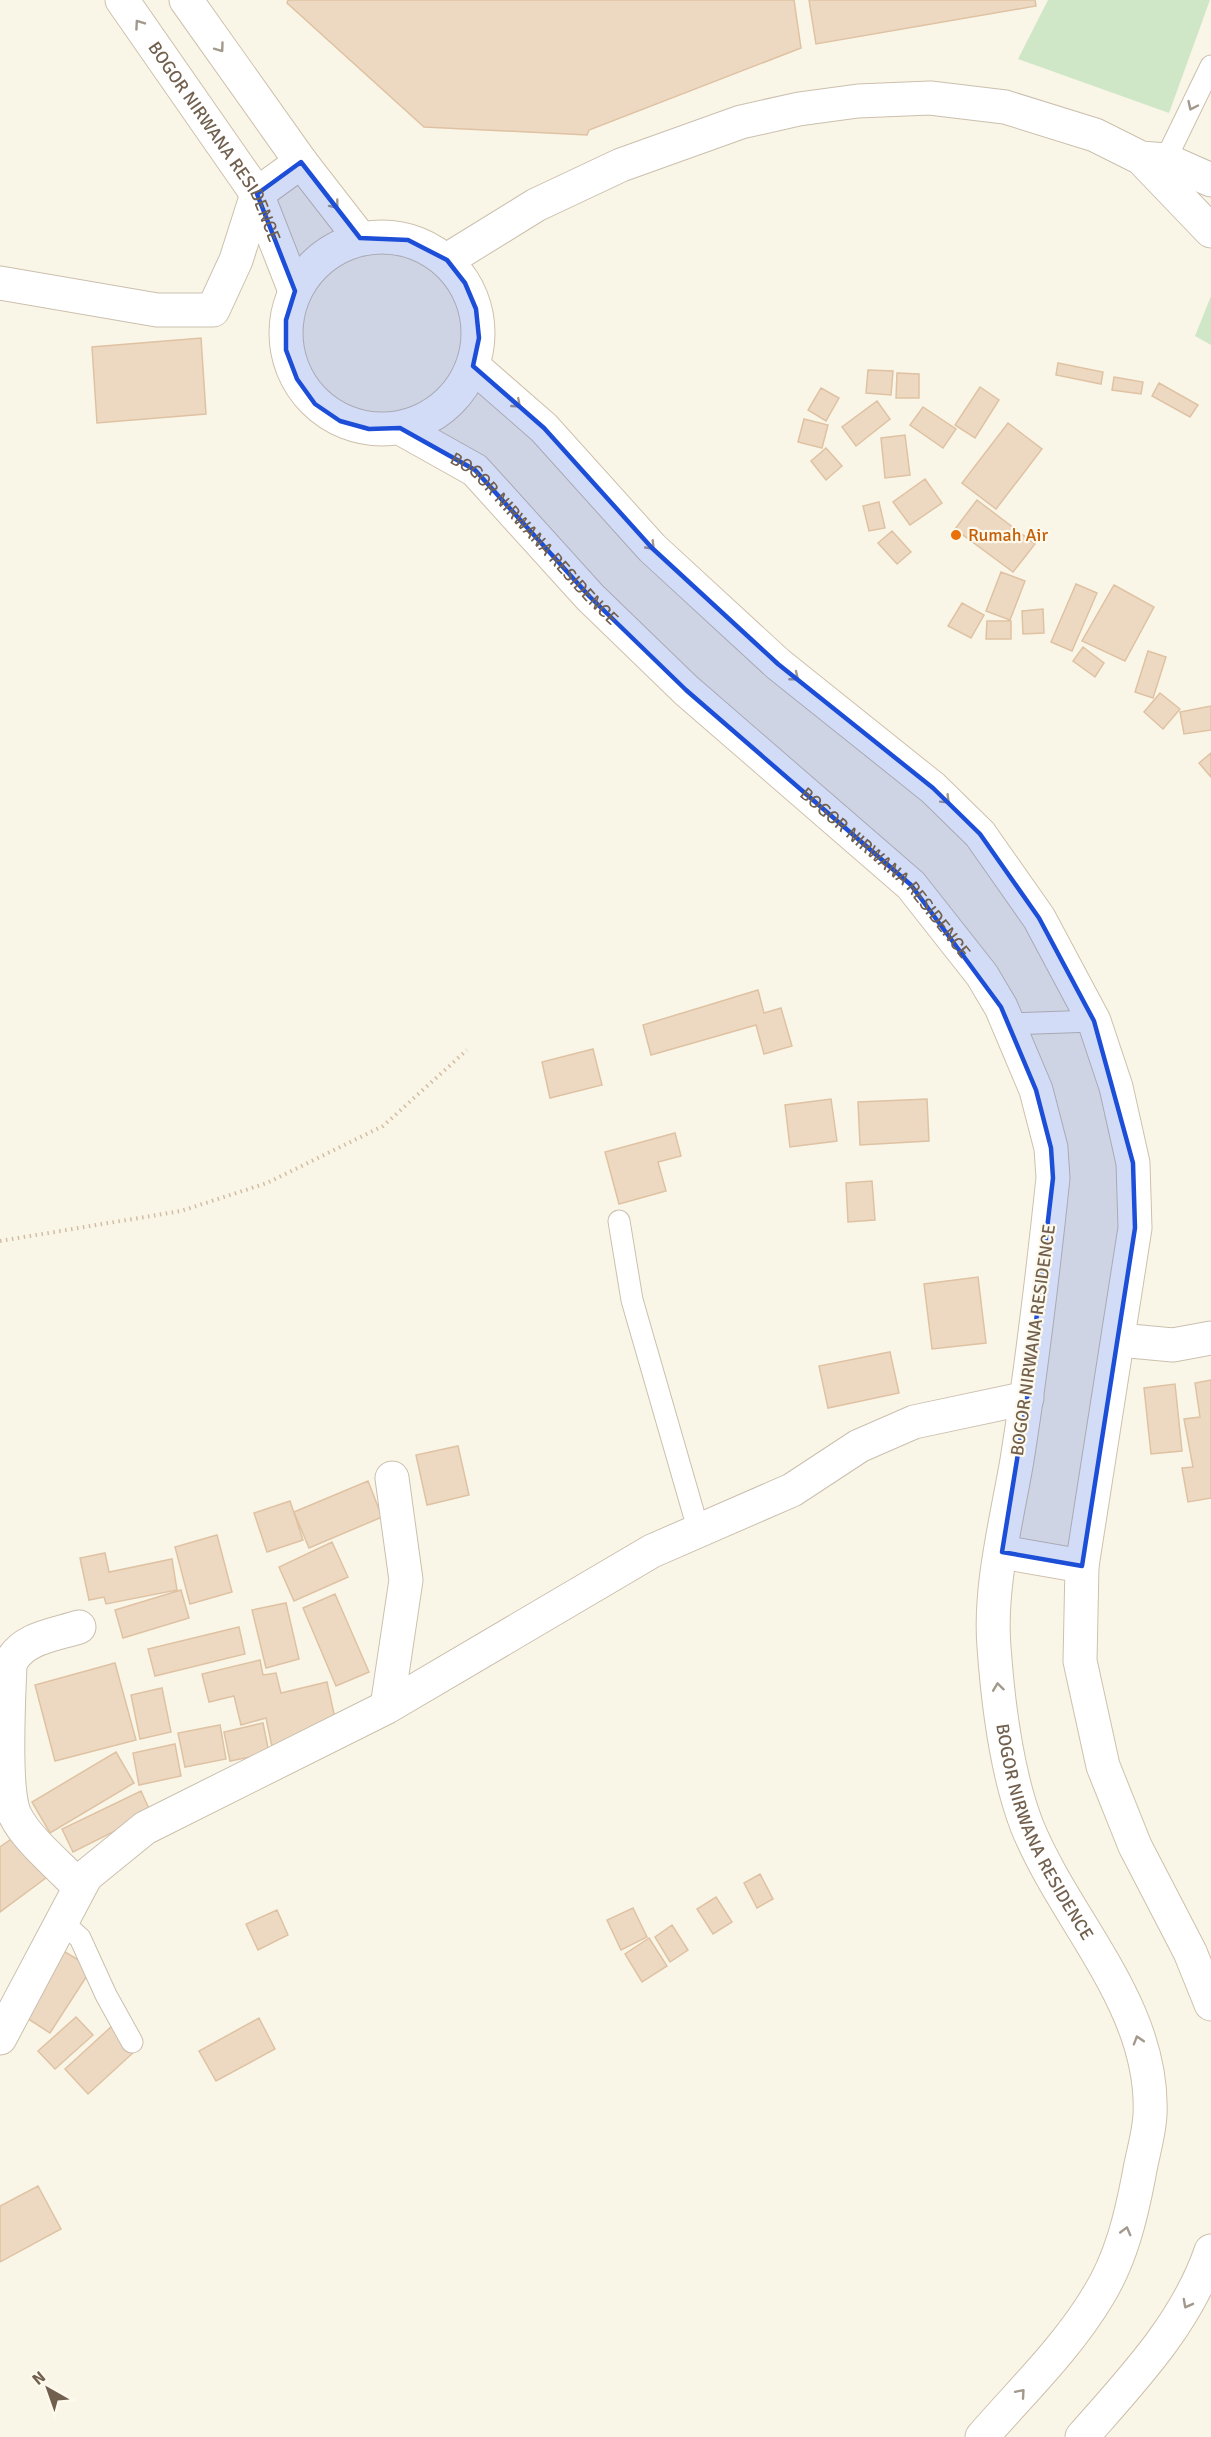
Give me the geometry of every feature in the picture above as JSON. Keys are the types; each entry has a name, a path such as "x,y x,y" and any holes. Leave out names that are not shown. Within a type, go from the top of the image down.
{"street":[{"name":"BOGOR NIRWANA RESIDENCE","path":"122,0 257,194 295,291"},
{"path":"186,0 301,162 360,238"},
{"path":"447,261 536,205 621,165 741,122 799,109 858,100 930,98 1005,107 1095,135 1155,165 1211,180"},
{"path":"0,283 158,310 213,310 236,260 257,194 301,162"},
{"path":"1155,165 1211,231"},
{"path":"386,236 408,240 429,248 447,261 465,283 476,309 479,338 473,366 461,388 445,406 424,420 400,428 369,429 350,424 340,421 315,404 297,379 286,350 286,320 295,291 312,266 336,249 360,238 386,236"},
{"path":"473,366 544,428 660,556 778,664 933,788 980,834 1039,918 1094,1021 1116,1087 1133,1163 1135,1228 1082,1566 1080,1661 1103,1766 1135,1846 1190,1952 1211,2004"},
{"name":"BOGOR NIRWANA RESIDENCE","path":"400,428 475,471 590,597 686,690 911,885 982,975 1009,1024 1036,1090 1051,1148 1053,1178 1027,1398 995,1591 993,1643 1001,1711 1014,1777 1027,1825 1131,2015 1144,2059 1150,2116 1134,2201 1121,2248 1098,2296 1062,2345 982,2437"},
{"path":"1119,1340 1173,1345 1211,1338"},
{"path":"0,2038 86,1875 145,1828 387,1707 652,1551 792,1490 859,1446 914,1422 1027,1398"},
{"path":"387,1707 406,1580 392,1478"},
{"path":"1002,1552 1082,1566"},
{"path":"79,1627 25,1645 15,1653 10,1664 9,1794 15,1815 26,1831 79,1887"},
{"path":"1082,2437 1154,2354 1180,2315 1204,2272 1211,2251"}],"lane":[{"path":"1155,165 1211,66"},
{"path":"1009,1024 1094,1021"},
{"path":"619,1221 632,1300 699,1532"},
{"path":"61,1921 80,1938 106,1995 132,2042"}],"path":[{"path":"0,1241 181,1211 267,1183 382,1126 467,1050"}],"highlighted area":[{"path":"301,162 360,238 408,240 447,260 465,283 476,309 479,338 473,366 544,428 652,548 778,664 933,788 980,834 1039,918 1094,1021 1133,1163 1135,1228 1082,1566 1002,1552 1027,1398 1053,1178 1051,1148 1036,1090 1001,1007 911,885 686,690 590,597 475,470 400,428 369,429 340,421 315,404 297,379 286,350 286,320 295,291 257,194"}],"green space":[{"path":"1048,0 1210,0 1169,113 1018,59"},
{"path":"1211,296 1211,345 1195,336"}],"building":[{"path":"288,0 794,0 801,48 589,130 587,135 424,127 287,3"},
{"path":"809,0 1035,0 1036,6 816,44"},
{"path":"201,338 206,414 97,423 92,347"},
{"path":"1058,363 1103,372 1101,384 1056,375"},
{"path":"868,370 893,371 891,395 866,393"},
{"path":"897,373 919,374 919,398 896,398"},
{"path":"1114,377 1143,382 1141,394 1112,390"},
{"path":"1159,383 1198,405 1190,417 1152,396"},
{"path":"980,387 999,400 975,438 955,425"},
{"path":"821,388 839,398 826,421 808,410"},
{"path":"877,401 890,419 856,446 842,427"},
{"path":"923,407 956,429 943,448 910,425"},
{"path":"804,419 828,425 822,448 798,442"},
{"path":"1008,423 1042,449 996,509 962,483"},
{"path":"905,435 910,475 885,478 881,438"},
{"path":"826,448 842,466 826,480 811,461"},
{"path":"925,479 942,503 910,525 893,502"},
{"path":"977,500 1035,544 1013,572 955,529"},
{"path":"879,502 885,528 869,531 863,506"},
{"path":"892,531 911,552 897,564 878,543"},
{"path":"1001,572 1025,581 1010,620 986,611"},
{"path":"1076,584 1097,593 1072,651 1051,642"},
{"path":"1114,585 1154,607 1125,661 1082,641"},
{"path":"962,603 984,615 971,638 948,626"},
{"path":"1043,609 1044,633 1023,634 1022,611"},
{"path":"987,621 1011,621 1011,639 986,639"},
{"path":"1083,647 1104,663 1095,677 1073,661"},
{"path":"1148,651 1166,657 1153,698 1135,692"},
{"path":"1160,693 1180,709 1163,729 1144,712"},
{"path":"1211,706 1211,730 1184,734 1180,712"},
{"path":"1211,753 1211,777 1199,763"},
{"path":"758,990 764,1013 781,1008 792,1046 764,1054 756,1025 651,1055 643,1025"},
{"path":"593,1049 602,1085 550,1098 542,1062"},
{"path":"831,1099 837,1141 790,1147 785,1105"},
{"path":"927,1099 929,1141 860,1145 858,1102"},
{"path":"675,1133 681,1156 658,1162 666,1191 619,1204 605,1152"},
{"path":"872,1181 875,1220 848,1222 846,1183"},
{"path":"978,1277 986,1343 932,1349 924,1284"},
{"path":"890,1352 899,1393 828,1408 819,1366"},
{"path":"1211,1380 1211,1498 1188,1502 1182,1468 1193,1467 1184,1419 1200,1417 1195,1383"},
{"path":"1175,1384 1182,1451 1151,1454 1144,1388"},
{"path":"458,1446 469,1495 427,1505 416,1455"},
{"path":"368,1481 382,1517 309,1548 294,1512"},
{"path":"290,1501 303,1540 267,1552 254,1513"},
{"path":"217,1535 232,1592 190,1604 175,1547"},
{"path":"332,1542 348,1577 294,1601 279,1567"},
{"path":"105,1553 109,1572 172,1559 177,1590 106,1604 104,1597 89,1600 80,1558"},
{"path":"181,1590 189,1618 123,1638 115,1610"},
{"path":"335,1594 369,1672 336,1686 303,1608"},
{"path":"286,1603 299,1659 266,1668 252,1610"},
{"path":"239,1627 245,1654 155,1676 148,1649"},
{"path":"260,1660 263,1675 276,1673 281,1693 327,1682 338,1732 272,1747 266,1718 241,1725 234,1696 209,1702 202,1674"},
{"path":"115,1663 136,1740 55,1761 35,1685"},
{"path":"162,1688 171,1732 140,1739 131,1695"},
{"path":"263,1723 269,1753 230,1761 224,1732"},
{"path":"220,1725 226,1759 185,1767 178,1733"},
{"path":"175,1744 181,1776 139,1785 133,1753"},
{"path":"116,1752 134,1783 50,1833 32,1802"},
{"path":"141,1791 151,1813 73,1852 62,1829"},
{"path":"20,1833 54,1872 0,1912 0,1847"},
{"path":"760,1874 773,1899 757,1908 744,1883"},
{"path":"716,1897 732,1922 713,1934 697,1909"},
{"path":"633,1908 647,1937 621,1950 607,1920"},
{"path":"277,1910 288,1935 258,1950 246,1924"},
{"path":"672,1925 688,1950 670,1962 655,1937"},
{"path":"649,1938 667,1966 642,1982 625,1954"},
{"path":"60,1949 92,1968 50,2033 19,2013"},
{"path":"76,2017 93,2035 55,2069 38,2051"},
{"path":"259,2018 275,2049 216,2081 199,2051"},
{"path":"112,2026 135,2051 88,2094 65,2069"},
{"path":"38,2186 61,2229 0,2262 0,2206"}],"place":[{"name":"Rumah Air","path":"956,535"}]}
